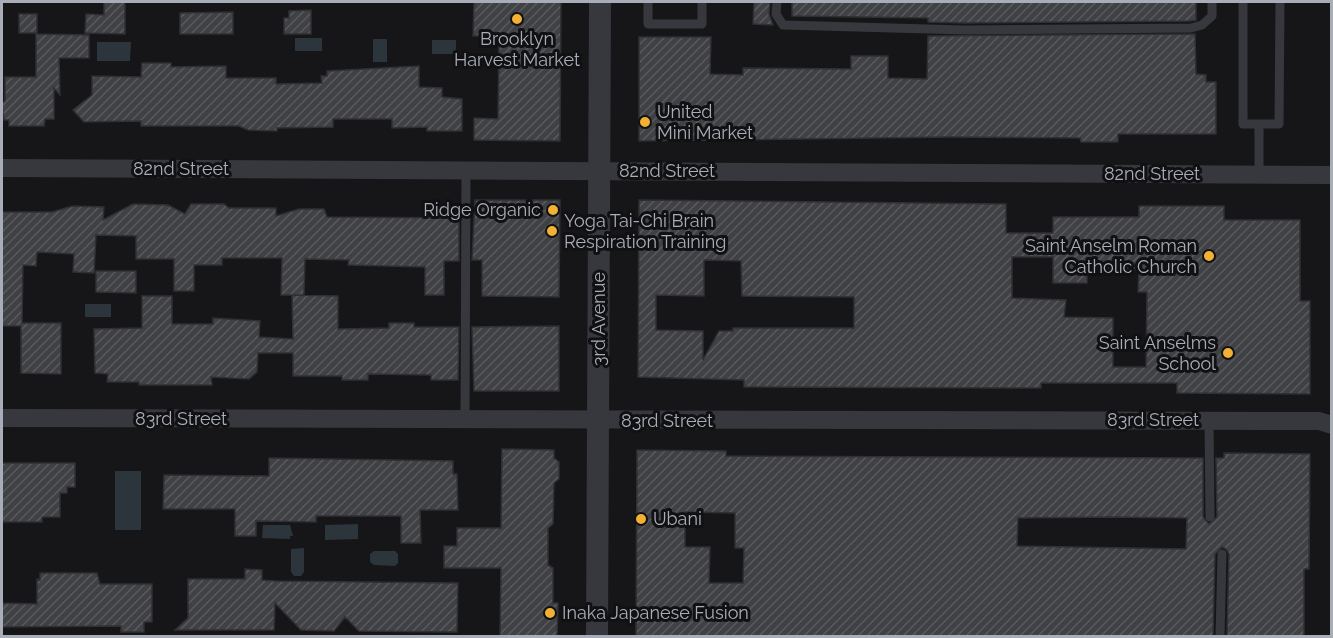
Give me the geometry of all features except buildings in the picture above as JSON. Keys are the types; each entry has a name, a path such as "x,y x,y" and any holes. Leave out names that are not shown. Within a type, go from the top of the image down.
{"street":[{"name":"3rd Avenue","path":"597,636 600,2"},
{"name":"82nd Street","path":"2,168 1332,175"},
{"name":"83rd Street","path":"2,418 598,421 1209,420 1319,422 1332,426"}],"lane":[{"path":"648,2 648,24 702,24 702,2"},
{"path":"777,2 776,14 783,25 1106,30 1191,28 1202,25 1212,16 1212,2"},
{"path":"1243,2 1243,124 1279,124 1280,2"},
{"path":"1259,124 1259,174"},
{"path":"465,420 466,170"},
{"path":"1209,420 1210,517"},
{"path":"1220,636 1222,554"}],"shaded area":[{"path":"295,38 322,38 322,51 295,51"},
{"path":"373,39 387,39 387,62 373,62"},
{"path":"432,40 456,40 456,54 432,54"},
{"path":"97,42 131,42 130,61 97,61"},
{"path":"85,304 111,304 111,317 85,317"},
{"path":"115,471 141,471 141,530 115,530"},
{"path":"358,524 358,539 325,540 325,525"},
{"path":"263,525 290,525 293,536 290,536 290,539 262,538"},
{"path":"304,548 304,572 301,576 294,576 291,572 291,549"},
{"path":"374,551 395,551 398,554 398,563 395,566 374,565 370,562 370,554"}],"place":[{"name":"Brooklyn Harvest Market","path":"517,19"},
{"name":"United Mini Market","path":"645,122"},
{"name":"Ridge Organic","path":"553,210"},
{"name":"Yoga Tai-Chi Brain Respiration Training","path":"552,231"},
{"name":"Saint Anselm Roman Catholic Church","path":"1209,256"},
{"name":"Saint Anselms School","path":"1228,353"},
{"name":"Ubani","path":"641,519"},
{"name":"Inaka Japanese Fusion","path":"550,613"}]}
